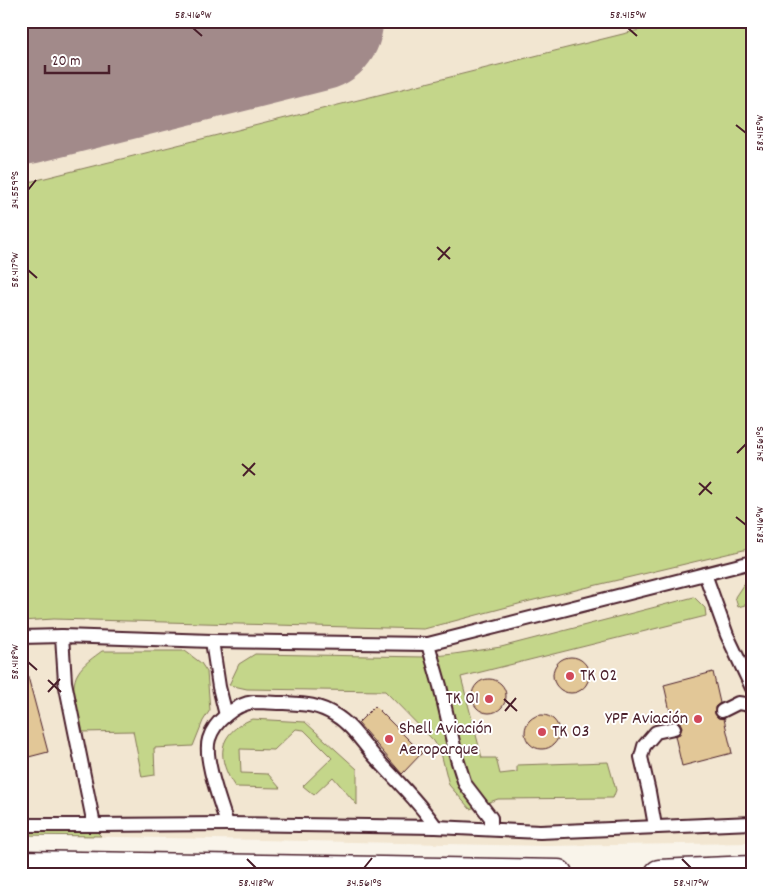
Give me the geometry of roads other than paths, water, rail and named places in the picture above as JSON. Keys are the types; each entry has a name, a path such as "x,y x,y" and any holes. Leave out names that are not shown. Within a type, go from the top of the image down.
{"highway":[{"path":"21,865 558,874"},
{"path":"659,874 752,870"}],"lane":[{"path":"21,637 62,636 212,641 428,644 752,562"},
{"path":"705,574 727,635 752,688"},
{"path":"62,636 65,682 94,824"},
{"path":"212,641 219,687 226,715"},
{"path":"428,644 465,784 490,818 491,830"},
{"path":"227,824 208,755 208,740 226,715 252,702 313,704 334,714 349,726 412,796 436,827"},
{"path":"722,711 738,703 752,706"},
{"path":"655,826 650,792 641,757 644,746 656,732 674,728"},
{"path":"21,825 227,824 436,827 540,832 752,823"}],"place":[{"name":"TK 02","path":"570,676"},
{"name":"TK 01","path":"489,699"},
{"name":"YPF Aviación","path":"698,719"},
{"name":"TK 03","path":"542,732"},
{"name":"Shell Aviación Aeroparque","path":"389,739"}]}
